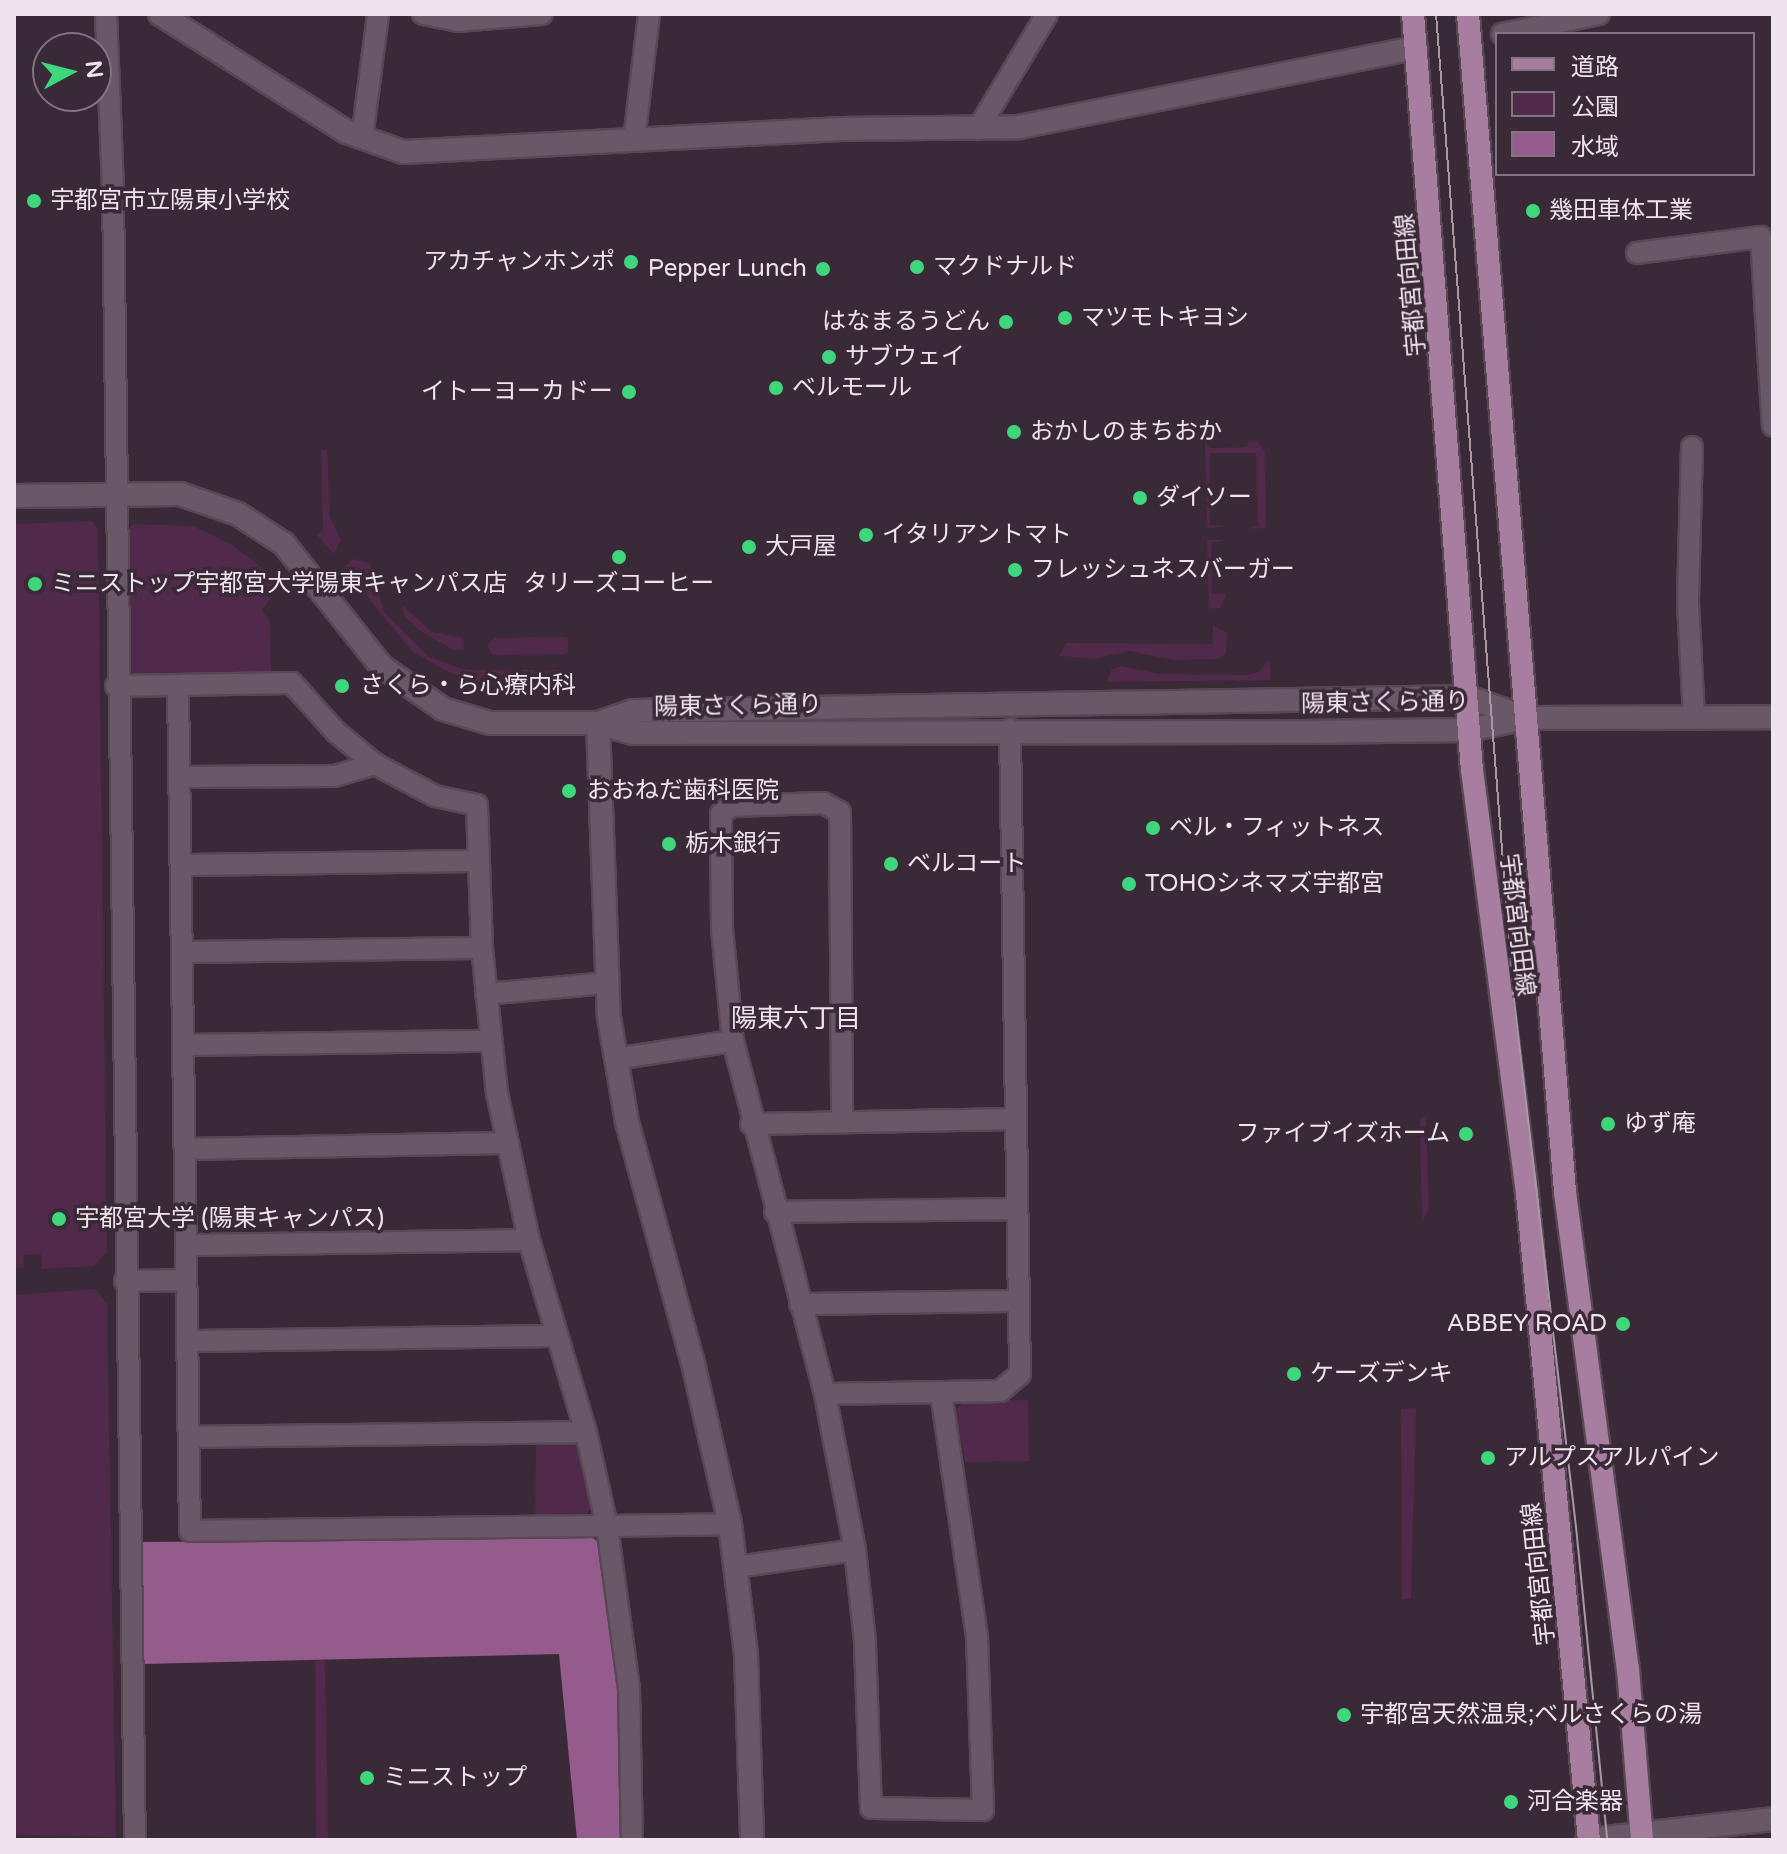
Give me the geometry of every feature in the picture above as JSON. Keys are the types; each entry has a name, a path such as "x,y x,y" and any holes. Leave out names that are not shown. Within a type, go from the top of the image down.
{"main road":[{"name":"宇都宮向田線","path":"1413,14 1469,730 1492,950 1527,1194 1588,1840"},
{"name":"宇都宮向田線","path":"1468,14 1565,1192 1628,1669 1642,1836"}],"street":[{"path":"106,14 135,1840"},
{"path":"160,14 362,138 403,152 841,129 1019,127 1416,48"},
{"path":"362,138 378,14"},
{"path":"423,14 458,21 542,14"},
{"path":"634,140 649,14"},
{"path":"978,129 1047,14"},
{"path":"1510,32 1599,14"},
{"path":"1470,41 1495,35"},
{"path":"1637,253 1761,237 1773,426"},
{"path":"1692,447 1688,603 1694,717"},
{"name":"陽東さくら通り","path":"14,496 180,494 209,501 267,530 302,564 381,666 443,709 512,726 598,723 632,711 1468,697 1527,718"},
{"path":"116,686 292,683 336,732 375,764 435,796 477,805 482,948 490,1041 506,1143 529,1240 586,1432 607,1526 629,1688 632,1840"},
{"path":"178,686 190,1531 730,1524"},
{"path":"1527,718 1773,717"},
{"name":"陽東さくら通り","path":"598,723 633,733 1010,729 1469,730 1527,718"},
{"path":"598,723 606,983 615,1059 643,1189 692,1359 730,1524 737,1567 752,1840"},
{"path":"825,1394 1000,1391 1020,1374 1010,729"},
{"path":"179,777 335,776 375,764"},
{"path":"842,1121 840,812 823,803 731,806 721,814 722,929 733,1041 751,1124 825,1394 855,1550 865,1641 871,1808 983,1810 977,1637 941,1393"},
{"path":"181,865 479,861"},
{"path":"183,952 482,948"},
{"path":"486,994 606,983"},
{"path":"185,1045 490,1041"},
{"path":"615,1059 733,1041"},
{"path":"751,1124 1015,1119"},
{"path":"185,1149 506,1143"},
{"path":"775,1212 1016,1209"},
{"path":"186,1245 529,1240"},
{"path":"125,1281 186,1280"},
{"path":"800,1304 1018,1301"},
{"path":"189,1341 556,1336"},
{"path":"190,1437 586,1432"},
{"path":"737,1567 855,1550"},
{"path":"1588,1840 1773,1819"}],"green space":[{"path":"1257,441 1265,452 1266,528 1247,529 1258,525 1256,453 1210,453 1210,525 1225,526 1207,529 1205,442 1210,448 1247,447 1248,442"},
{"path":"321,450 327,450 330,517 341,540 334,554 316,534 323,531"},
{"path":"91,521 98,529 107,1252 94,1266 42,1269 41,1254 23,1255 24,1268 14,1268 14,524"},
{"path":"133,524 193,526 232,545 266,571 278,588 262,610 270,622 271,675 136,676 128,670 126,533"},
{"path":"1207,540 1226,540 1211,543 1212,594 1226,594 1220,608 1209,609"},
{"path":"353,559 370,563 384,612 429,657 465,670 564,670 575,676 578,691 487,685 446,671 412,651 344,568"},
{"path":"402,605 432,632 463,638 464,650 454,650 420,631 404,616"},
{"path":"1213,626 1227,633 1226,654 1218,659 1173,660 1130,651 1094,659 1059,656 1066,643 1213,644"},
{"path":"494,638 568,638 568,653 563,654 493,655 487,646"},
{"path":"1269,659 1271,680 1107,682 1111,670 1121,666 1159,674 1248,675 1259,672"},
{"path":"1426,1116 1429,1210 1422,1222 1420,1119"},
{"path":"95,1289 107,1304 116,1837 14,1835 14,1295"},
{"path":"1028,1400 1029,1461 965,1462 955,1411 965,1401"},
{"path":"1416,1408 1411,1599 1402,1599 1401,1409"},
{"path":"573,1441 583,1450 594,1507 583,1517 535,1519 536,1442"},
{"path":"315,1660 325,1660 328,1840 316,1840"}],"water":[{"path":"593,1538 603,1546 618,1678 620,1840 577,1840 559,1654 143,1664 141,1542"}],"tram line":[{"path":"1436,14 1514,1000 1576,1527 1607,1840"}],"place":[{"name":"宇都宮市立陽東小学校","path":"34,201"},
{"name":"幾田車体工業","path":"1533,211"},
{"name":"アカチャンホンポ","path":"631,262"},
{"name":"マクドナルド","path":"917,267"},
{"name":"Pepper Lunch","path":"823,269"},
{"name":"マツモトキヨシ","path":"1065,318"},
{"name":"はなまるうどん","path":"1006,322"},
{"name":"サブウェイ","path":"829,357"},
{"name":"ベルモール","path":"776,388"},
{"name":"イトーヨーカドー","path":"629,392"},
{"name":"おかしのまちおか","path":"1014,432"},
{"name":"ダイソー","path":"1140,498"},
{"name":"イタリアントマト","path":"866,535"},
{"name":"大戸屋","path":"749,547"},
{"name":"タリーズコーヒー","path":"619,557"},
{"name":"フレッシュネスバーガー","path":"1015,570"},
{"name":"ミニストップ宇都宮大学陽東キャンパス店","path":"35,584"},
{"name":"さくら・ら心療内科","path":"342,686"},
{"name":"おおねだ歯科医院","path":"569,791"},
{"name":"ベル・フィットネス","path":"1153,828"},
{"name":"栃木銀行","path":"669,844"},
{"name":"ベルコート","path":"891,864"},
{"name":"TOHOシネマズ宇都宮","path":"1129,884"},
{"name":"ゆず庵","path":"1608,1124"},
{"name":"ファイブイズホーム","path":"1466,1134"},
{"name":"宇都宮大学 (陽東キャンパス)","path":"59,1219"},
{"name":"ABBEY ROAD","path":"1623,1324"},
{"name":"ケーズデンキ","path":"1294,1374"},
{"name":"アルプスアルパイン","path":"1488,1458"},
{"name":"宇都宮天然温泉;ベルさくらの湯","path":"1344,1715"},
{"name":"ミニストップ","path":"367,1778"},
{"name":"河合楽器","path":"1511,1802"}],"district":[{"name":"陽東六丁目","path":"796,1019"}]}
